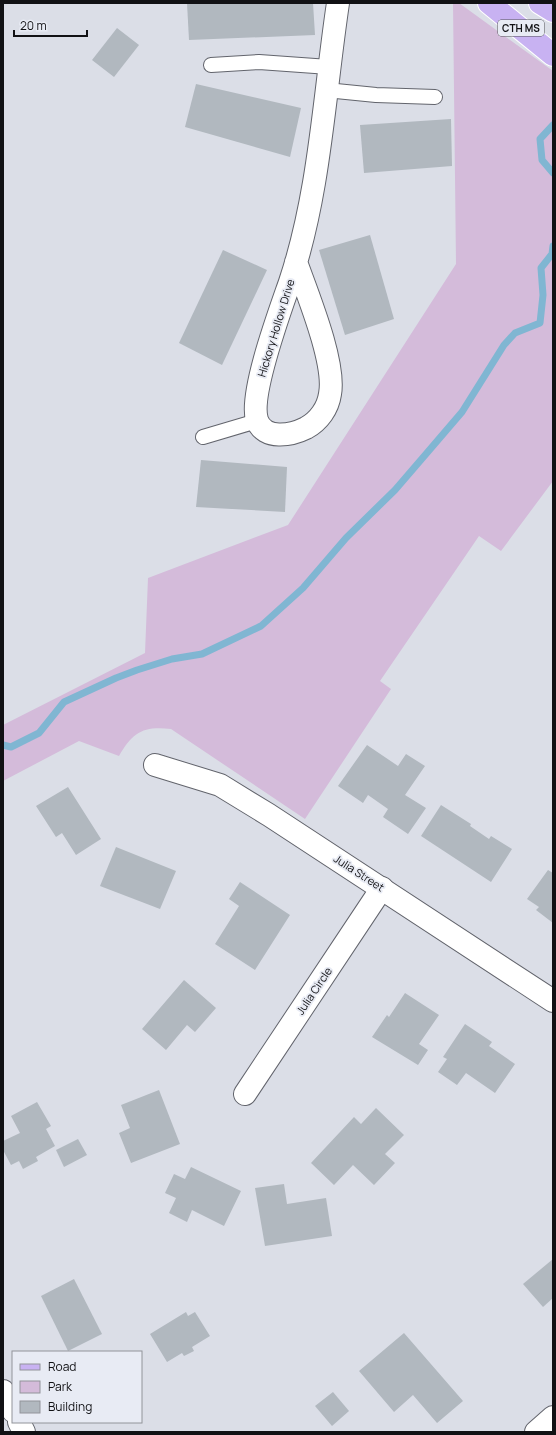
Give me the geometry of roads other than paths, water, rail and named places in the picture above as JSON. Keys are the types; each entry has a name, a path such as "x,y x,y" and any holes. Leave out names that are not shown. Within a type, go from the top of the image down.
{"main road":[{"name":"CTH MS","path":"489,3 553,54"},
{"path":"540,3 553,11"},
{"name":"CTH MS","path":"548,3 553,7"}],"street":[{"name":"Hickory Hollow Drive","path":"296,262 330,370 331,393 324,412 314,424 300,431 283,435 269,434 257,421 256,405 268,349 296,262 317,169 328,67 338,3"},
{"name":"Julia Street","path":"155,765 220,784 382,888 553,1001"},
{"name":"Julia Circle","path":"246,1094 382,888"},
{"path":"3,1391 12,1409"},
{"path":"536,1432 553,1417"},
{"path":"20,1423 24,1432"}],"lane":[{"path":"211,65 259,62 328,67"},
{"path":"326,90 376,95 435,97"},
{"path":"203,437 257,421"}],"waterway":[{"path":"553,125 540,139 542,160 553,173"},
{"path":"3,745 11,747 39,733 64,702 116,678 172,659 202,654 261,626 303,588 346,538 395,490 462,412 504,345 515,333 540,323 543,295 541,268 552,254 553,246"}]}
